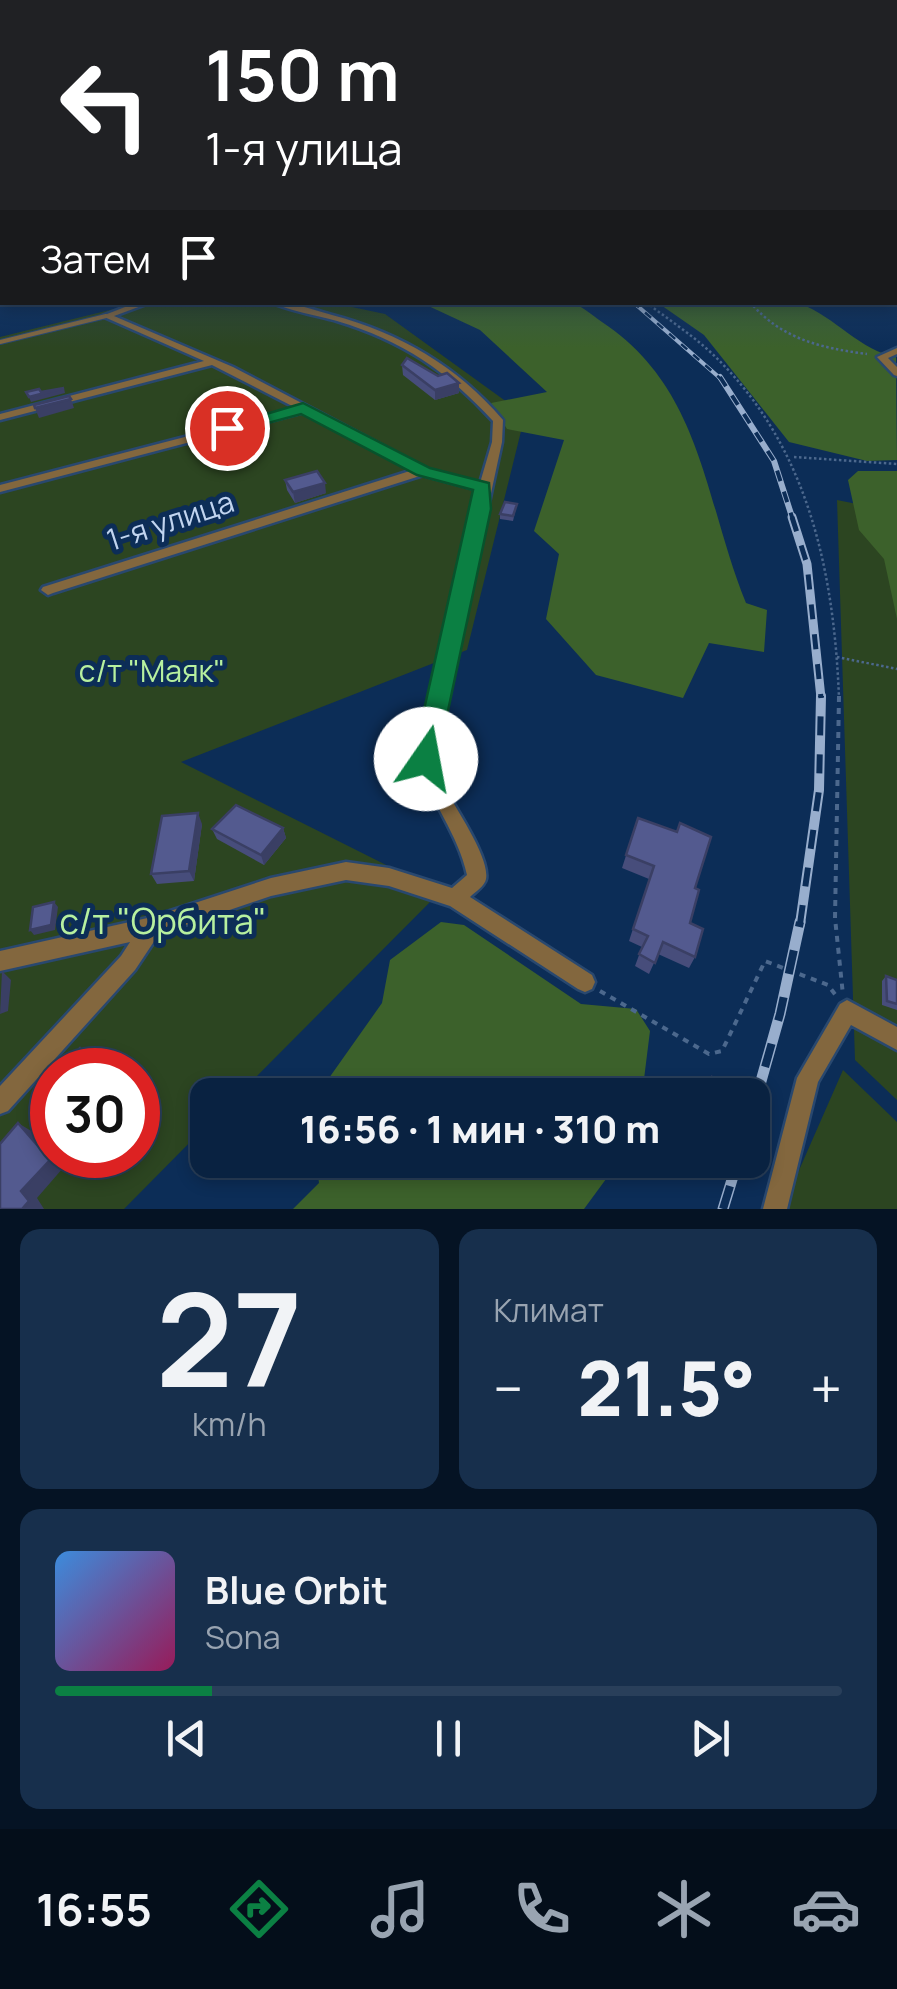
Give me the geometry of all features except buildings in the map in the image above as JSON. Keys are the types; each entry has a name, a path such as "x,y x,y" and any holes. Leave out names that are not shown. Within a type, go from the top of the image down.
{"street":[{"path":"106,316 139,305"},
{"path":"285,305 376,329 422,352 498,420 499,436 482,487 482,509 426,759 431,781 474,853 477,878 455,898"},
{"path":"106,316 230,369 423,472 482,487"},
{"path":"897,351 884,354 884,360 897,373"},
{"path":"0,417 209,363"},
{"path":"0,489 303,408"},
{"name":"1-я улица","path":"48,590 423,472"},
{"path":"0,962 152,927 271,887 346,871 389,877 455,898 585,982"},
{"path":"0,1103 128,963 152,927"},
{"path":"775,1209 808,1078 846,1011 897,1040"}],"lane":[{"path":"0,342 106,316"}],"path":[{"path":"650,305 697,338 743,388 791,457 822,537 832,590 836,656 838,789 832,914 846,1011"},
{"path":"753,305 792,340 884,354"},
{"path":"791,457 897,464"},
{"path":"836,656 897,669"},
{"path":"585,982 709,1054 722,1051 766,961 828,985 846,1011"}],"green space":[{"path":"130,305 342,305 385,314 525,415 467,650 181,762 440,892 255,1078 190,1078 190,1142 160,1173 160,1048 30,1048 30,1178 155,1178 124,1209 0,1209 0,337"},
{"path":"426,305 575,305 635,349 661,380 681,413 746,603 767,610 764,652 709,643 683,698 596,675 546,619 559,554 534,531 564,440 507,429 491,403 547,392 480,330"},
{"path":"661,305 803,305 871,348 896,357 897,460 867,461 789,442 704,335"},
{"path":"858,471 897,471 897,619 884,559 859,530 848,480"},
{"path":"837,500 897,512 897,1100 855,1060"},
{"path":"441,922 464,925 581,1004 636,1009 650,1031 644,1078 329,1078 382,1003 390,960"},
{"path":"843,1070 897,1122 897,1209 782,1209"},
{"path":"318,1178 607,1178 584,1209 293,1209 319,1183"}],"railway":[{"path":"636,305 721,379"},
{"path":"720,377 774,461 793,520"},
{"path":"792,517 807,564 821,698"},
{"path":"800,924 819,790 821,698"},
{"path":"762,1078 800,922"},
{"path":"723,1209 732,1178"}],"route":[{"path":"227,428 303,408 423,472 482,487 482,509 426,759"}],"park label":[{"name":"с/т \"Маяк\"","path":"152,670"},
{"name":"с/т \"Орбита\"","path":"163,921"}]}
